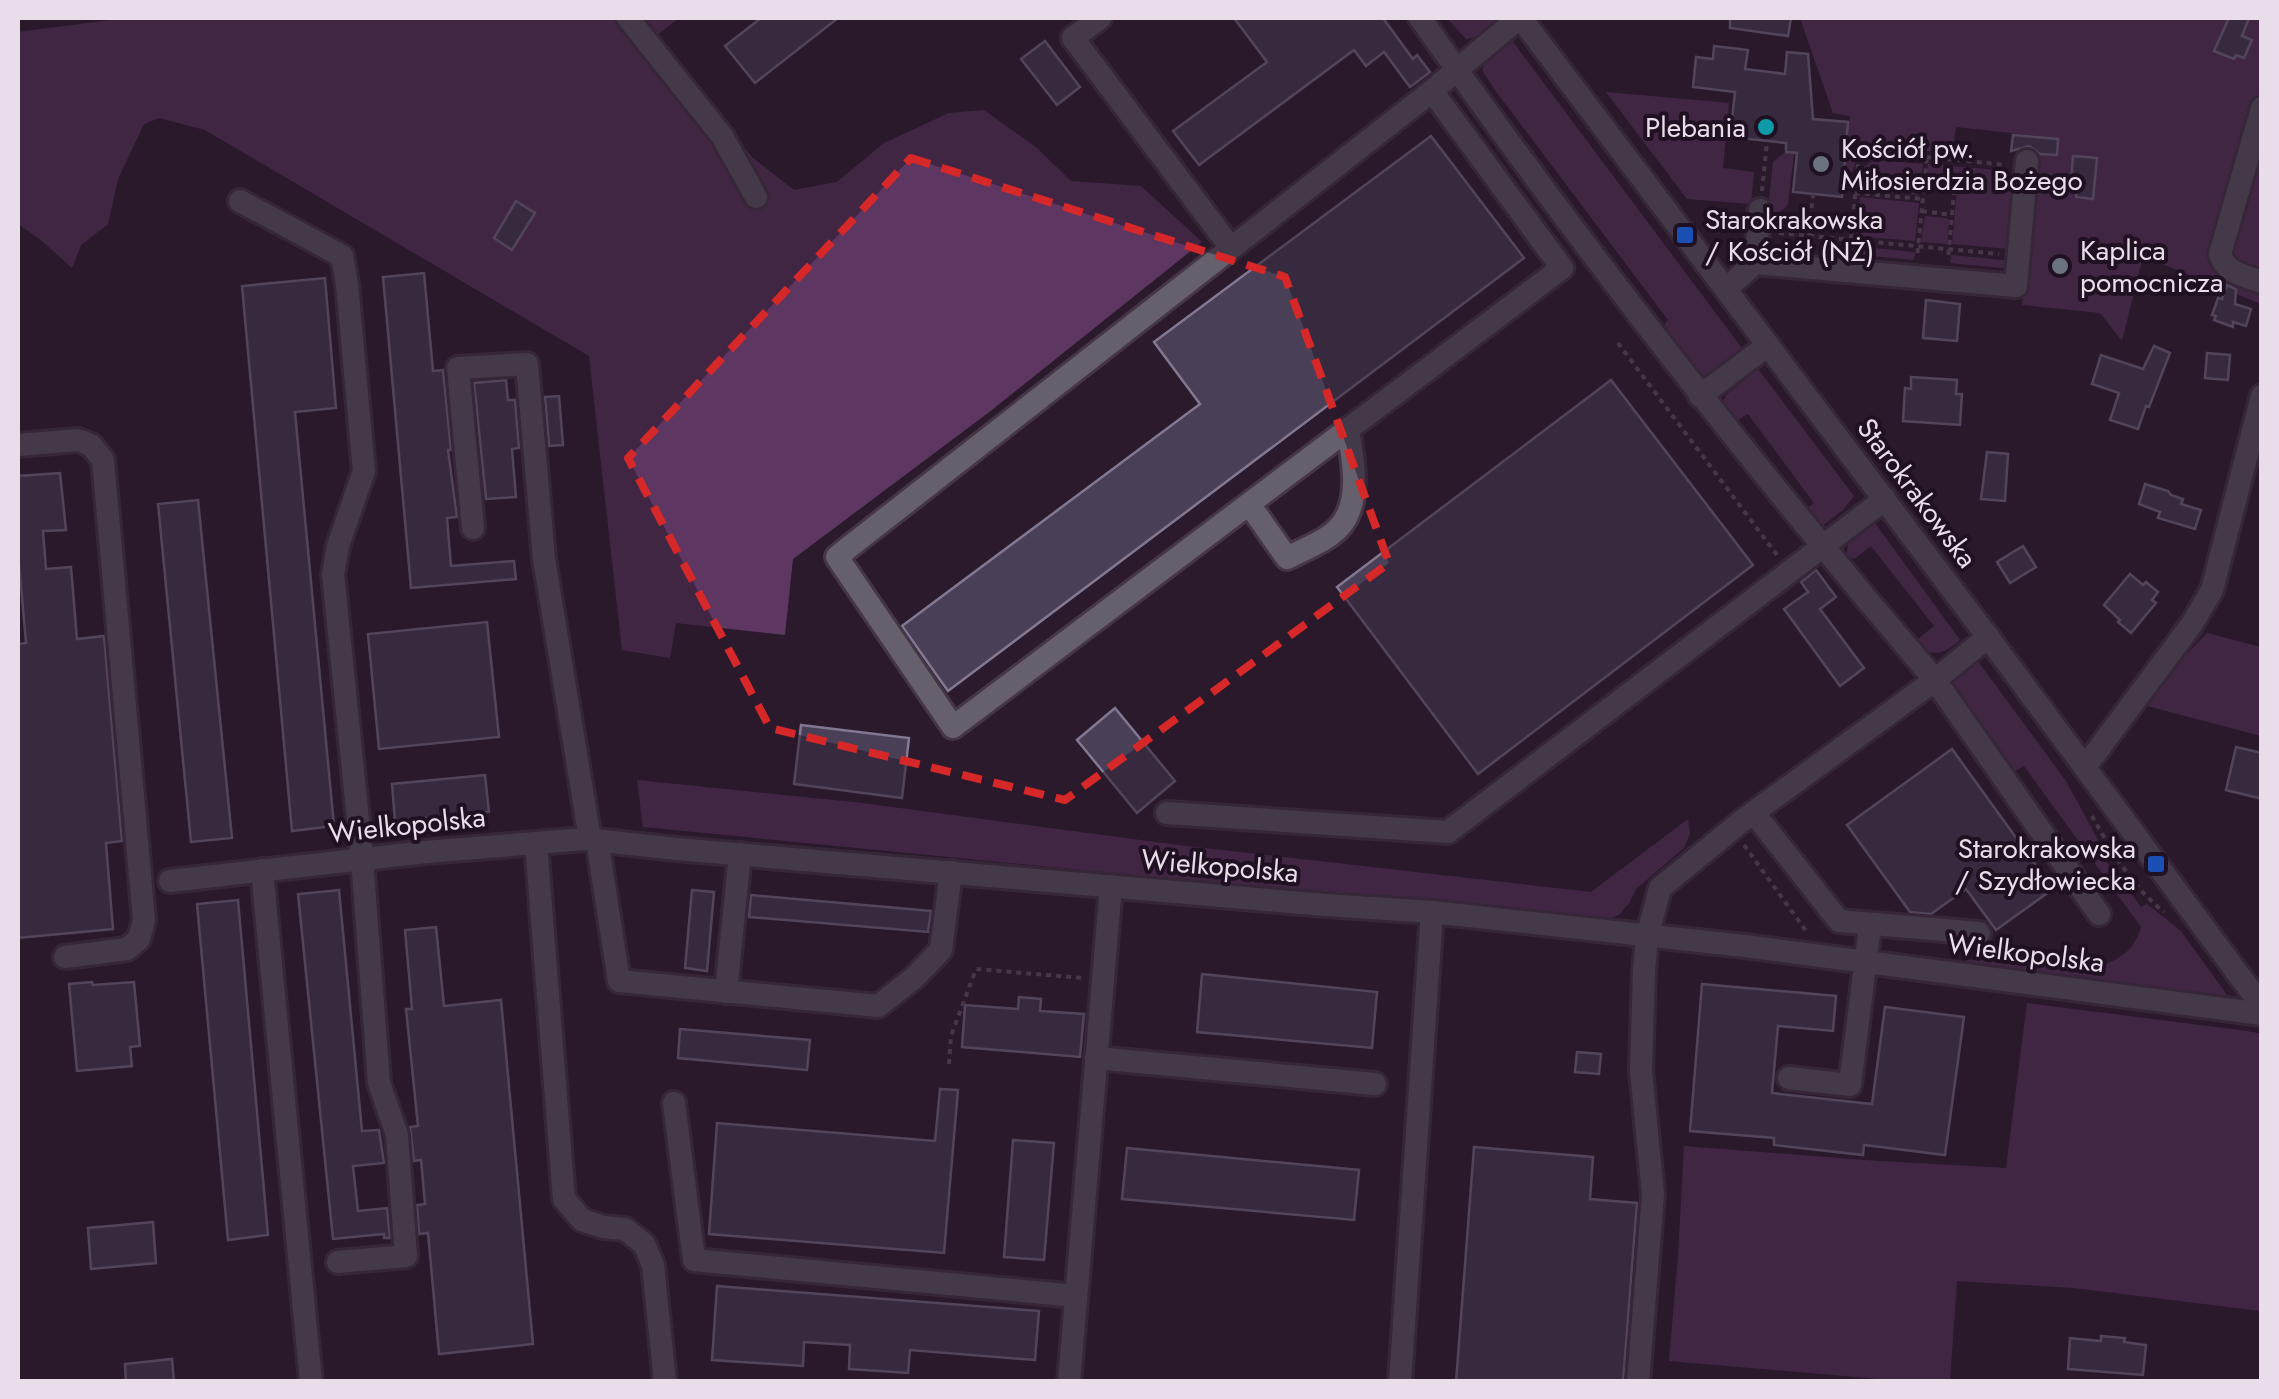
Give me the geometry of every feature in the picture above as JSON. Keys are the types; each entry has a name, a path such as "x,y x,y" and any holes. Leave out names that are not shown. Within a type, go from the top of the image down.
{"street":[{"path":"628,18 722,136 756,197"},
{"path":"1100,18 1073,38 1231,248"},
{"path":"1420,18 1700,396 1935,680 2099,914"},
{"path":"1432,90 1562,268 953,727 837,557 1520,18"},
{"name":"Starokrakowska","path":"1520,18 2262,1006"},
{"path":"2262,108 2220,254 2229,270 2262,282"},
{"path":"1755,263 2016,286 2027,164"},
{"path":"240,201 342,256 364,470 338,546 333,574 362,859 379,1083 397,1135 406,1256 338,1262"},
{"path":"1726,289 1755,263 1759,221"},
{"path":"1700,396 1768,345"},
{"path":"473,528 458,368 527,364 544,559 619,981 878,1006 941,950 951,872"},
{"path":"2084,767 2192,624 2212,590 2262,396"},
{"path":"1249,504 1287,558 1320,541 1342,524 1354,496 1354,462 1348,430"},
{"path":"18,445 78,440 91,446 103,460 144,920 139,939 127,949 65,957"},
{"path":"1167,813 1448,832 1884,500"},
{"path":"1638,1382 1653,1194 1641,1070 1644,970 1647,937 1660,888 1988,637"},
{"path":"1754,813 1839,922 1979,933"},
{"name":"Wielkopolska","path":"170,881 362,859 594,840 1432,912 1746,946 2262,1014"},
{"path":"536,843 564,1199 582,1220 604,1228 625,1229 644,1244 653,1265 665,1382"},
{"path":"726,992 740,854"},
{"path":"262,870 311,1382"},
{"path":"1070,1382 1110,886"},
{"path":"1400,1382 1432,912"},
{"path":"1789,1078 1850,1086 1870,926"},
{"path":"1096,1058 1375,1084"},
{"path":"674,1104 694,1260 1076,1296"}],"path":[{"path":"1767,141 1759,221 1809,236 2018,256"},
{"path":"1848,271 1858,164 1867,154 1876,151 2027,164"},
{"path":"1916,277 1927,157"},
{"path":"1924,184 1951,187 1954,192 1946,280"},
{"path":"1856,193 1923,199"},
{"path":"1806,268 1814,194"},
{"path":"1922,211 1952,215"},
{"path":"1618,343 1790,572"},
{"path":"949,1064 951,1036 976,969 1103,980"}],"highlighted area":[{"path":"911,158 1285,277 1389,563 1065,800 770,728 628,458"}],"shaded area":[{"path":"126,18 679,18 652,39 753,158 794,190 837,182 884,143 949,113 984,110 1037,148 1071,181 1141,186 1202,242 988,413 793,559 785,635 676,623 670,658 622,650 589,356 205,130 159,118 144,124 118,179 108,224 81,245 72,268 18,224 18,32"},
{"path":"1450,18 1494,18 1498,22 1480,36 1466,39"},
{"path":"1800,18 2261,18 2261,304 2143,256 2122,341 2100,313 2022,305 2038,136 1956,127 1952,154 1869,144 1860,149 1852,172 1845,171 1850,116 1833,113"},
{"path":"1513,42 1741,347 1724,368 1699,376 1664,333 1668,320 1482,70 1488,59"},
{"path":"1606,92 1729,103 1723,168 1754,172 1751,204 1687,199"},
{"path":"1784,153 1794,154 1788,203 1767,219 1773,162"},
{"path":"1874,160 1923,164 1919,195 1860,190 1864,167"},
{"path":"1928,164 2008,171 2015,180 2010,249 1952,244 1957,189 1954,184 1927,181"},
{"path":"1860,197 1919,203 1915,241 1856,236"},
{"path":"1925,216 1949,220 1947,244 1921,242"},
{"path":"1852,246 1915,252 1914,260 1852,254"},
{"path":"1951,255 2014,261 2013,269 1950,263"},
{"path":"1758,369 1854,496 1821,527 1805,510 1814,503 1748,414 1735,422 1721,407 1726,395"},
{"path":"1872,519 1960,640 1948,649 1931,652 1913,643 1934,626 1871,546 1854,559 1847,555 1848,543 1865,530 1865,521"},
{"path":"2207,633 2261,647 2261,736 2140,704"},
{"path":"1977,660 2066,781 2099,842 2095,847 2141,907 2147,904 2181,931 2227,995 2221,1000 1961,965 1967,960 1989,959 2007,949 2061,964 2098,966 2129,950 2141,927 2024,766 2010,774 1950,687 1957,674"},
{"path":"637,780 862,803 1178,845 1591,892 1688,819 1690,834 1684,848 1636,889 1619,915 1602,921 643,827"},
{"path":"2027,1003 2261,1036 2261,1311 2074,1288 1957,1281 1950,1381 1903,1381 1669,1361 1684,1146 2006,1168"}],"building":[{"path":"761,18 838,18 755,83 725,46"},
{"path":"1234,18 1383,18 1413,59 1417,55 1430,72 1410,87 1384,52 1366,66 1354,50 1199,165 1173,131 1267,62"},
{"path":"1730,18 1791,18 1788,36 1730,28"},
{"path":"2229,18 2249,18 2242,36 2252,40 2244,58 2236,55 2234,59 2214,51"},
{"path":"1045,41 1080,87 1057,105 1021,59"},
{"path":"1714,46 1748,50 1745,69 1785,74 1787,52 1808,54 1813,119 1848,122 1842,197 1793,192 1797,153 1786,152 1786,143 1730,137 1735,92 1693,87 1696,57 1713,59"},
{"path":"2013,135 2058,139 2057,155 2040,154 2029,146 2011,151"},
{"path":"1431,136 1524,258 948,691 902,626 1200,404 1154,342"},
{"path":"2073,156 2097,158 2093,199 2076,197 2077,184 2071,183"},
{"path":"516,201 535,213 512,250 494,238"},
{"path":"424,273 433,371 443,370 451,450 457,517 447,518 451,566 514,561 516,579 411,588 383,277"},
{"path":"325,278 336,408 295,412 334,826 292,831 242,286"},
{"path":"2227,285 2236,289 2235,304 2251,309 2246,326 2233,322 2233,327 2214,320 2218,298 2222,299"},
{"path":"1926,300 1960,304 1957,341 1923,338"},
{"path":"2154,346 2170,353 2138,429 2110,420 2119,393 2092,384 2101,355 2143,369"},
{"path":"2207,353 2230,355 2228,380 2205,378"},
{"path":"1911,377 1957,380 1956,394 1962,394 1960,425 1903,421 1905,388 1911,389"},
{"path":"506,380 508,400 515,400 519,448 512,449 516,497 486,499 474,383"},
{"path":"1611,380 1753,565 1478,774 1337,587"},
{"path":"559,396 563,445 549,446 545,397"},
{"path":"1987,452 2008,454 2005,501 1981,499"},
{"path":"60,473 66,530 43,531 46,569 71,567 77,639 104,636 122,841 106,843 113,929 18,938 18,644 26,643 18,552 18,476"},
{"path":"2145,484 2168,491 2183,499 2181,504 2201,510 2195,529 2158,518 2160,512 2139,504"},
{"path":"198,500 232,838 191,842 158,504"},
{"path":"2023,546 2036,567 2010,583 1997,562"},
{"path":"1816,570 1836,597 1820,609 1864,668 1840,686 1784,609 1808,592 1801,582"},
{"path":"2130,574 2158,592 2152,600 2156,603 2131,633 2104,605"},
{"path":"487,622 499,737 379,749 368,634"},
{"path":"1115,708 1175,781 1137,813 1077,740"},
{"path":"801,725 909,738 902,798 794,784"},
{"path":"2236,747 2262,753 2262,799 2226,790"},
{"path":"1952,749 2053,889 1996,930 1966,889 1931,914 1910,912 1847,825"},
{"path":"485,775 489,812 395,821 392,784"},
{"path":"339,890 362,1131 379,1130 384,1163 353,1166 358,1211 387,1208 390,1238 384,1238 384,1234 333,1239 298,894"},
{"path":"692,890 714,892 707,971 685,968"},
{"path":"751,895 931,911 928,932 749,917"},
{"path":"238,900 268,1235 228,1240 197,904"},
{"path":"436,927 444,1006 501,1000 533,1344 439,1354 428,1233 419,1234 417,1205 425,1204 421,1160 414,1161 410,1127 418,1126 406,1009 412,1009 405,930"},
{"path":"1202,974 1377,992 1372,1048 1197,1032"},
{"path":"134,982 140,1046 130,1047 132,1066 77,1071 69,984"},
{"path":"1702,984 1836,996 1833,1031 1778,1026 1772,1093 1872,1104 1885,1007 1964,1017 1945,1155 1864,1145 1863,1155 1774,1145 1774,1138 1690,1131"},
{"path":"1019,997 1041,999 1040,1011 1084,1014 1080,1057 962,1047 965,1005 1018,1009"},
{"path":"680,1029 810,1040 807,1070 678,1058"},
{"path":"1577,1052 1601,1054 1599,1074 1575,1072"},
{"path":"940,1089 958,1090 944,1253 709,1234 717,1123 935,1141"},
{"path":"1013,1140 1054,1143 1044,1260 1004,1257"},
{"path":"1474,1147 1593,1157 1590,1199 1637,1203 1623,1382 1456,1382"},
{"path":"1127,1148 1359,1170 1354,1220 1122,1199"},
{"path":"153,1222 156,1263 91,1269 88,1228"},
{"path":"717,1286 1039,1311 1035,1360 910,1350 908,1373 849,1369 850,1345 804,1342 803,1366 712,1360"},
{"path":"2101,1336 2146,1345 2143,1375 2068,1369 2070,1338 2101,1341"},
{"path":"172,1359 174,1382 126,1382 125,1364"}],"place":[{"name":"Plebania","path":"1766,127"},
{"name":"Kościół pw. Miłosierdzia Bożego","path":"1821,164"},
{"name":"Starokrakowska / Kościół (NŻ)","path":"1685,235"},
{"name":"Kaplica pomocnicza","path":"2060,266"},
{"name":"Starokrakowska / Szydłowiecka","path":"2156,864"}]}
